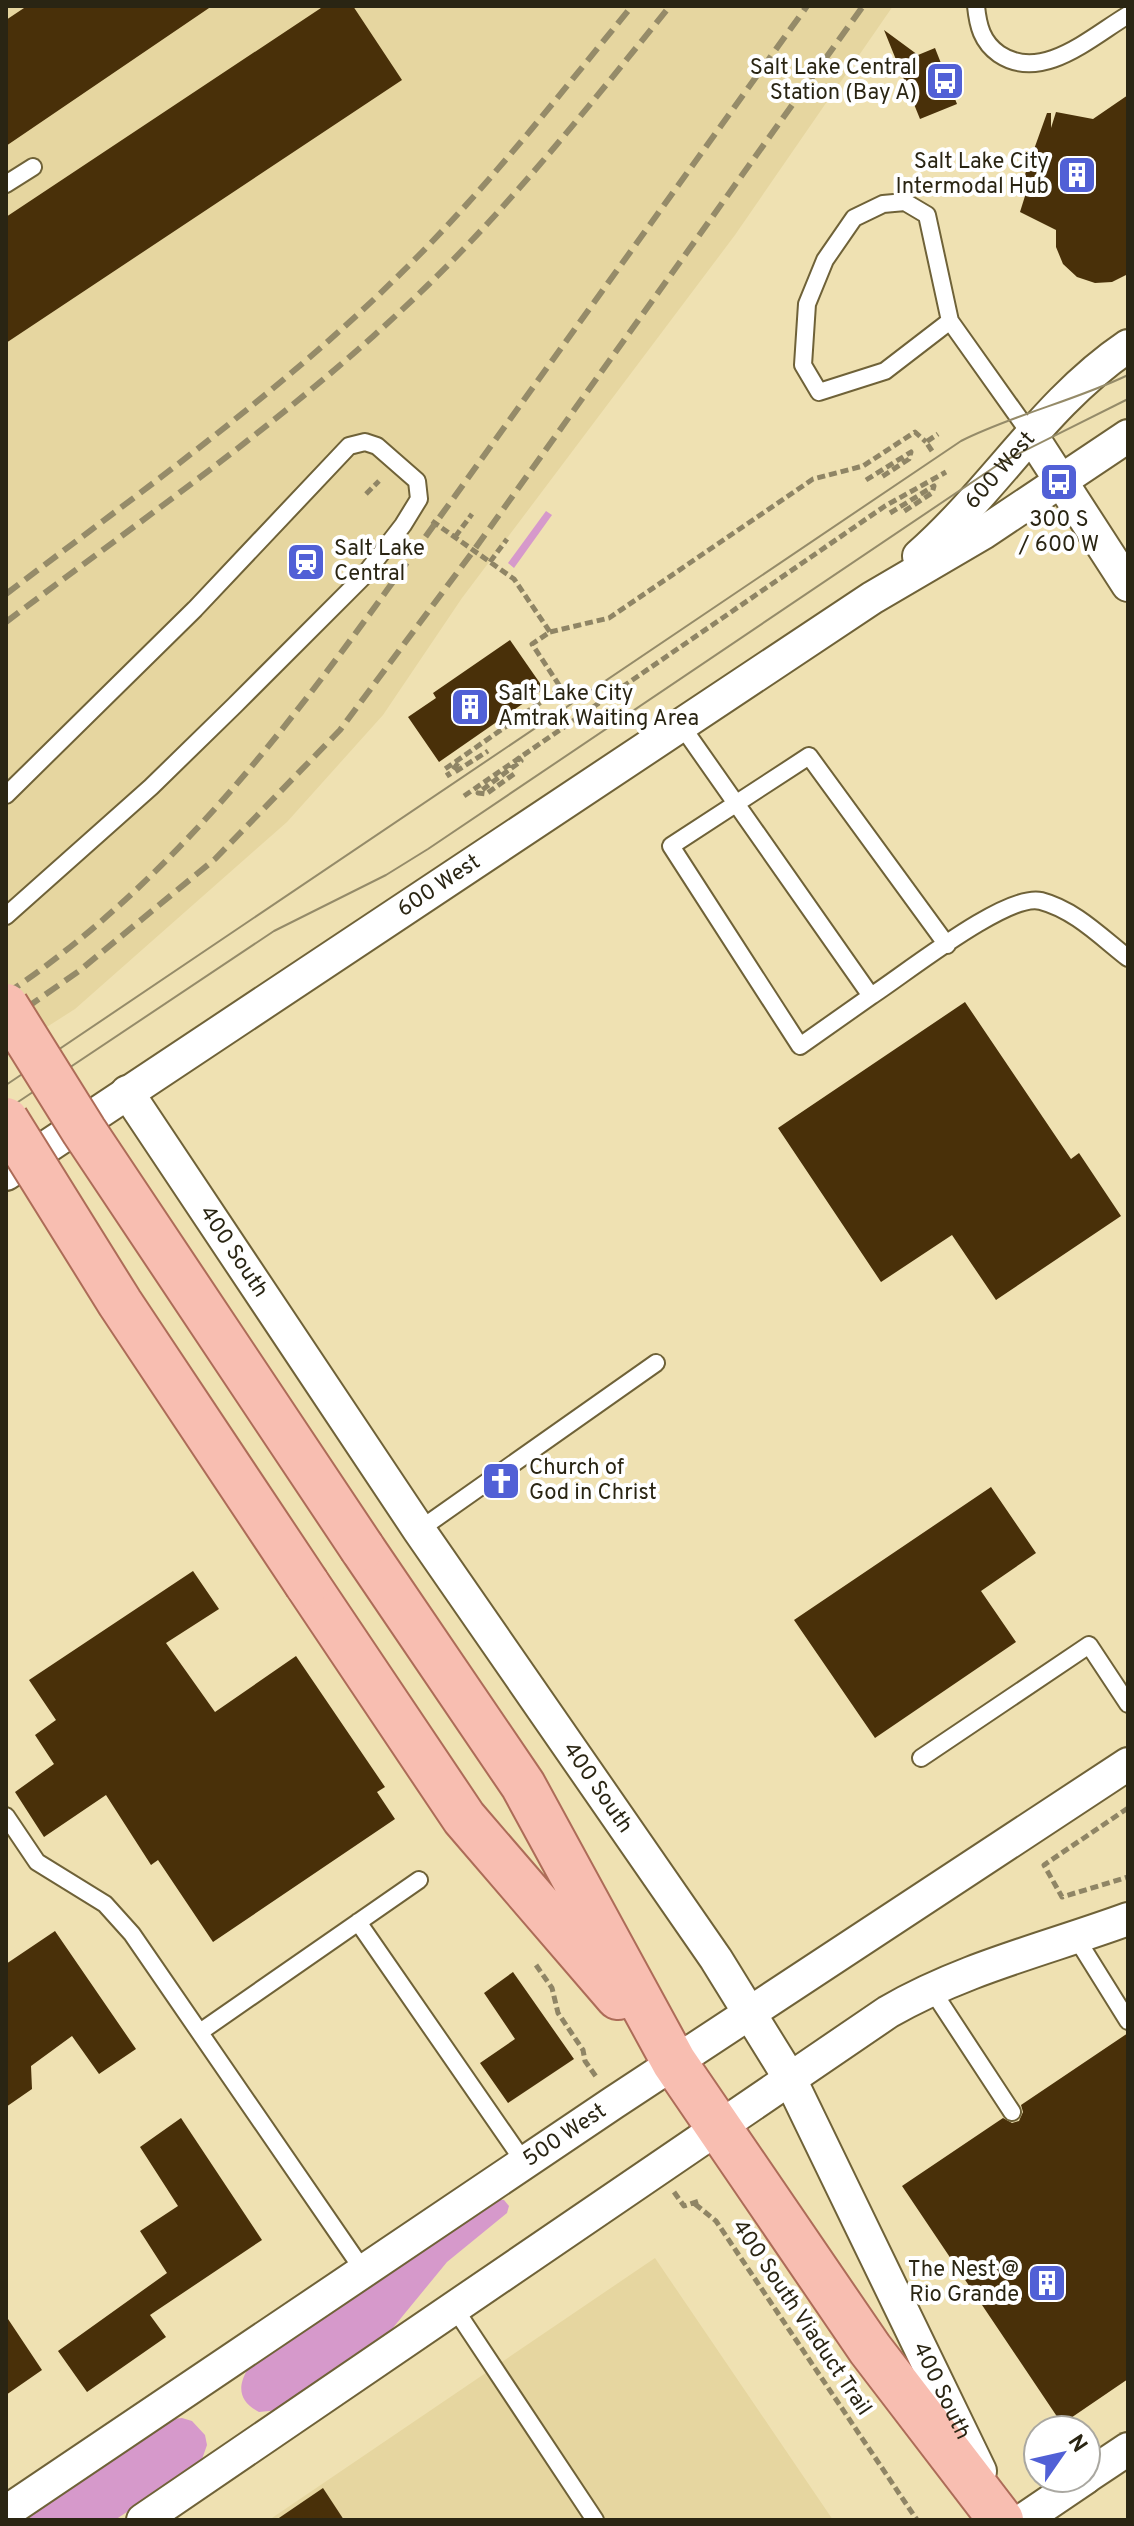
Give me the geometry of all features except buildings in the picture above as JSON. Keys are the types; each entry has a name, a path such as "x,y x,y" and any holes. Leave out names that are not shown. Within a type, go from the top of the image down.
{"main road":[{"name":"400 South","path":"6,1006 84,1131 523,1785 674,2062 870,2349 1002,2520"},
{"name":"400 South","path":"6,1120 120,1303 464,1818 674,2062"}],"street":[{"name":"600 West","path":"872,598 938,539 1062,400 1128,346"},
{"path":"1031,435 1128,585"},
{"name":"600 West","path":"6,1174 872,598 983,533 1128,436"},
{"name":"400 South","path":"127,1092 419,1530 716,1959 789,2077 1002,2520"},
{"name":"500 West","path":"6,2512 674,2062 1128,1764"},
{"path":"143,2520 455,2309 789,2077 930,1987 992,1962 1128,1919"},
{"path":"1102,2467 1128,2449"},
{"path":"1023,2520 1062,2494"}],"lane":[{"path":"976,6 977,25 989,47 1013,63 1039,64 1066,53 1128,15"},
{"path":"6,184 33,167"},
{"path":"950,321 885,371 819,392 803,365 807,304 825,260 854,218 883,204 905,202 927,215 950,321 1031,435"},
{"path":"6,795 195,609 349,446 371,443 409,473 420,492 414,508 362,578 151,787 6,916"},
{"path":"681,725 871,996"},
{"path":"947,945 809,756 671,846 800,1046 1003,908 1038,900 1073,915 1128,958"},
{"path":"419,1530 656,1363"},
{"path":"921,1758 1089,1645 1128,1704"},
{"path":"6,1816 37,1862 105,1904 123,1924 363,2270"},
{"path":"200,2032 419,1880"},
{"path":"358,1922 524,2162"},
{"path":"1075,1936 1128,2021"},
{"path":"930,1987 1012,2112"},
{"path":"455,2309 595,2520"}],"path":[{"path":"450,777 445,769 561,688 532,644 550,632 609,618 813,479 863,466 915,432 932,451"},
{"path":"926,442 938,434"},
{"path":"866,480 911,452 909,459 880,478"},
{"path":"464,796 885,506 946,472"},
{"path":"366,494 379,481 514,579 550,632"},
{"path":"890,513 934,486 932,493 903,512"},
{"path":"455,537 472,514"},
{"path":"490,562 507,539"},
{"path":"488,751 460,770 453,770 493,736"},
{"path":"514,774 486,794 478,793 521,761 518,757"},
{"path":"1128,1808 1044,1865 1062,1897 1128,1877"},
{"path":"552,1988 558,2013 613,2103"},
{"name":"400 South Viaduct Trail","path":"658,2169 684,2206 697,2202 716,2221 917,2520"}],"shaded area":[{"path":"6,6 893,6 735,235 462,598 383,715 287,822 75,1009 6,1053"},
{"path":"546,511 552,515 514,568 508,563"},
{"path":"497,2199 504,2200 509,2206 507,2213 447,2262 392,2329 367,2351 279,2410 259,2412 243,2398 241,2387 249,2367"},
{"path":"655,2258 833,2520 269,2520"},
{"path":"172,2419 192,2421 205,2435 207,2445 201,2462 115,2520 22,2520"}],"tram line":[{"path":"6,1085 961,441 1128,375"},
{"path":"6,1110 274,931 386,875 428,849 1002,462 1128,399"}],"railway":[{"path":"6,594 204,444 348,324 457,215 632,6"},
{"path":"6,622 275,419 379,331 492,219 670,6"},
{"path":"6,994 74,944 138,888 197,829 252,766 356,633 807,6"},
{"path":"6,1022 79,971 215,859 340,730 474,550 863,6"}],"place":[{"name":"Salt Lake Central Station (Bay A)","path":"945,81"},
{"name":"Salt Lake City Intermodal Hub","path":"1077,175"},
{"name":"300 S / 600 W","path":"1059,482"},
{"name":"Salt Lake Central","path":"306,562"},
{"name":"Salt Lake City Amtrak Waiting Area","path":"470,707"},
{"name":"Church of God in Christ","path":"501,1481"},
{"name":"The Nest @ Rio Grande","path":"1047,2283"}]}
